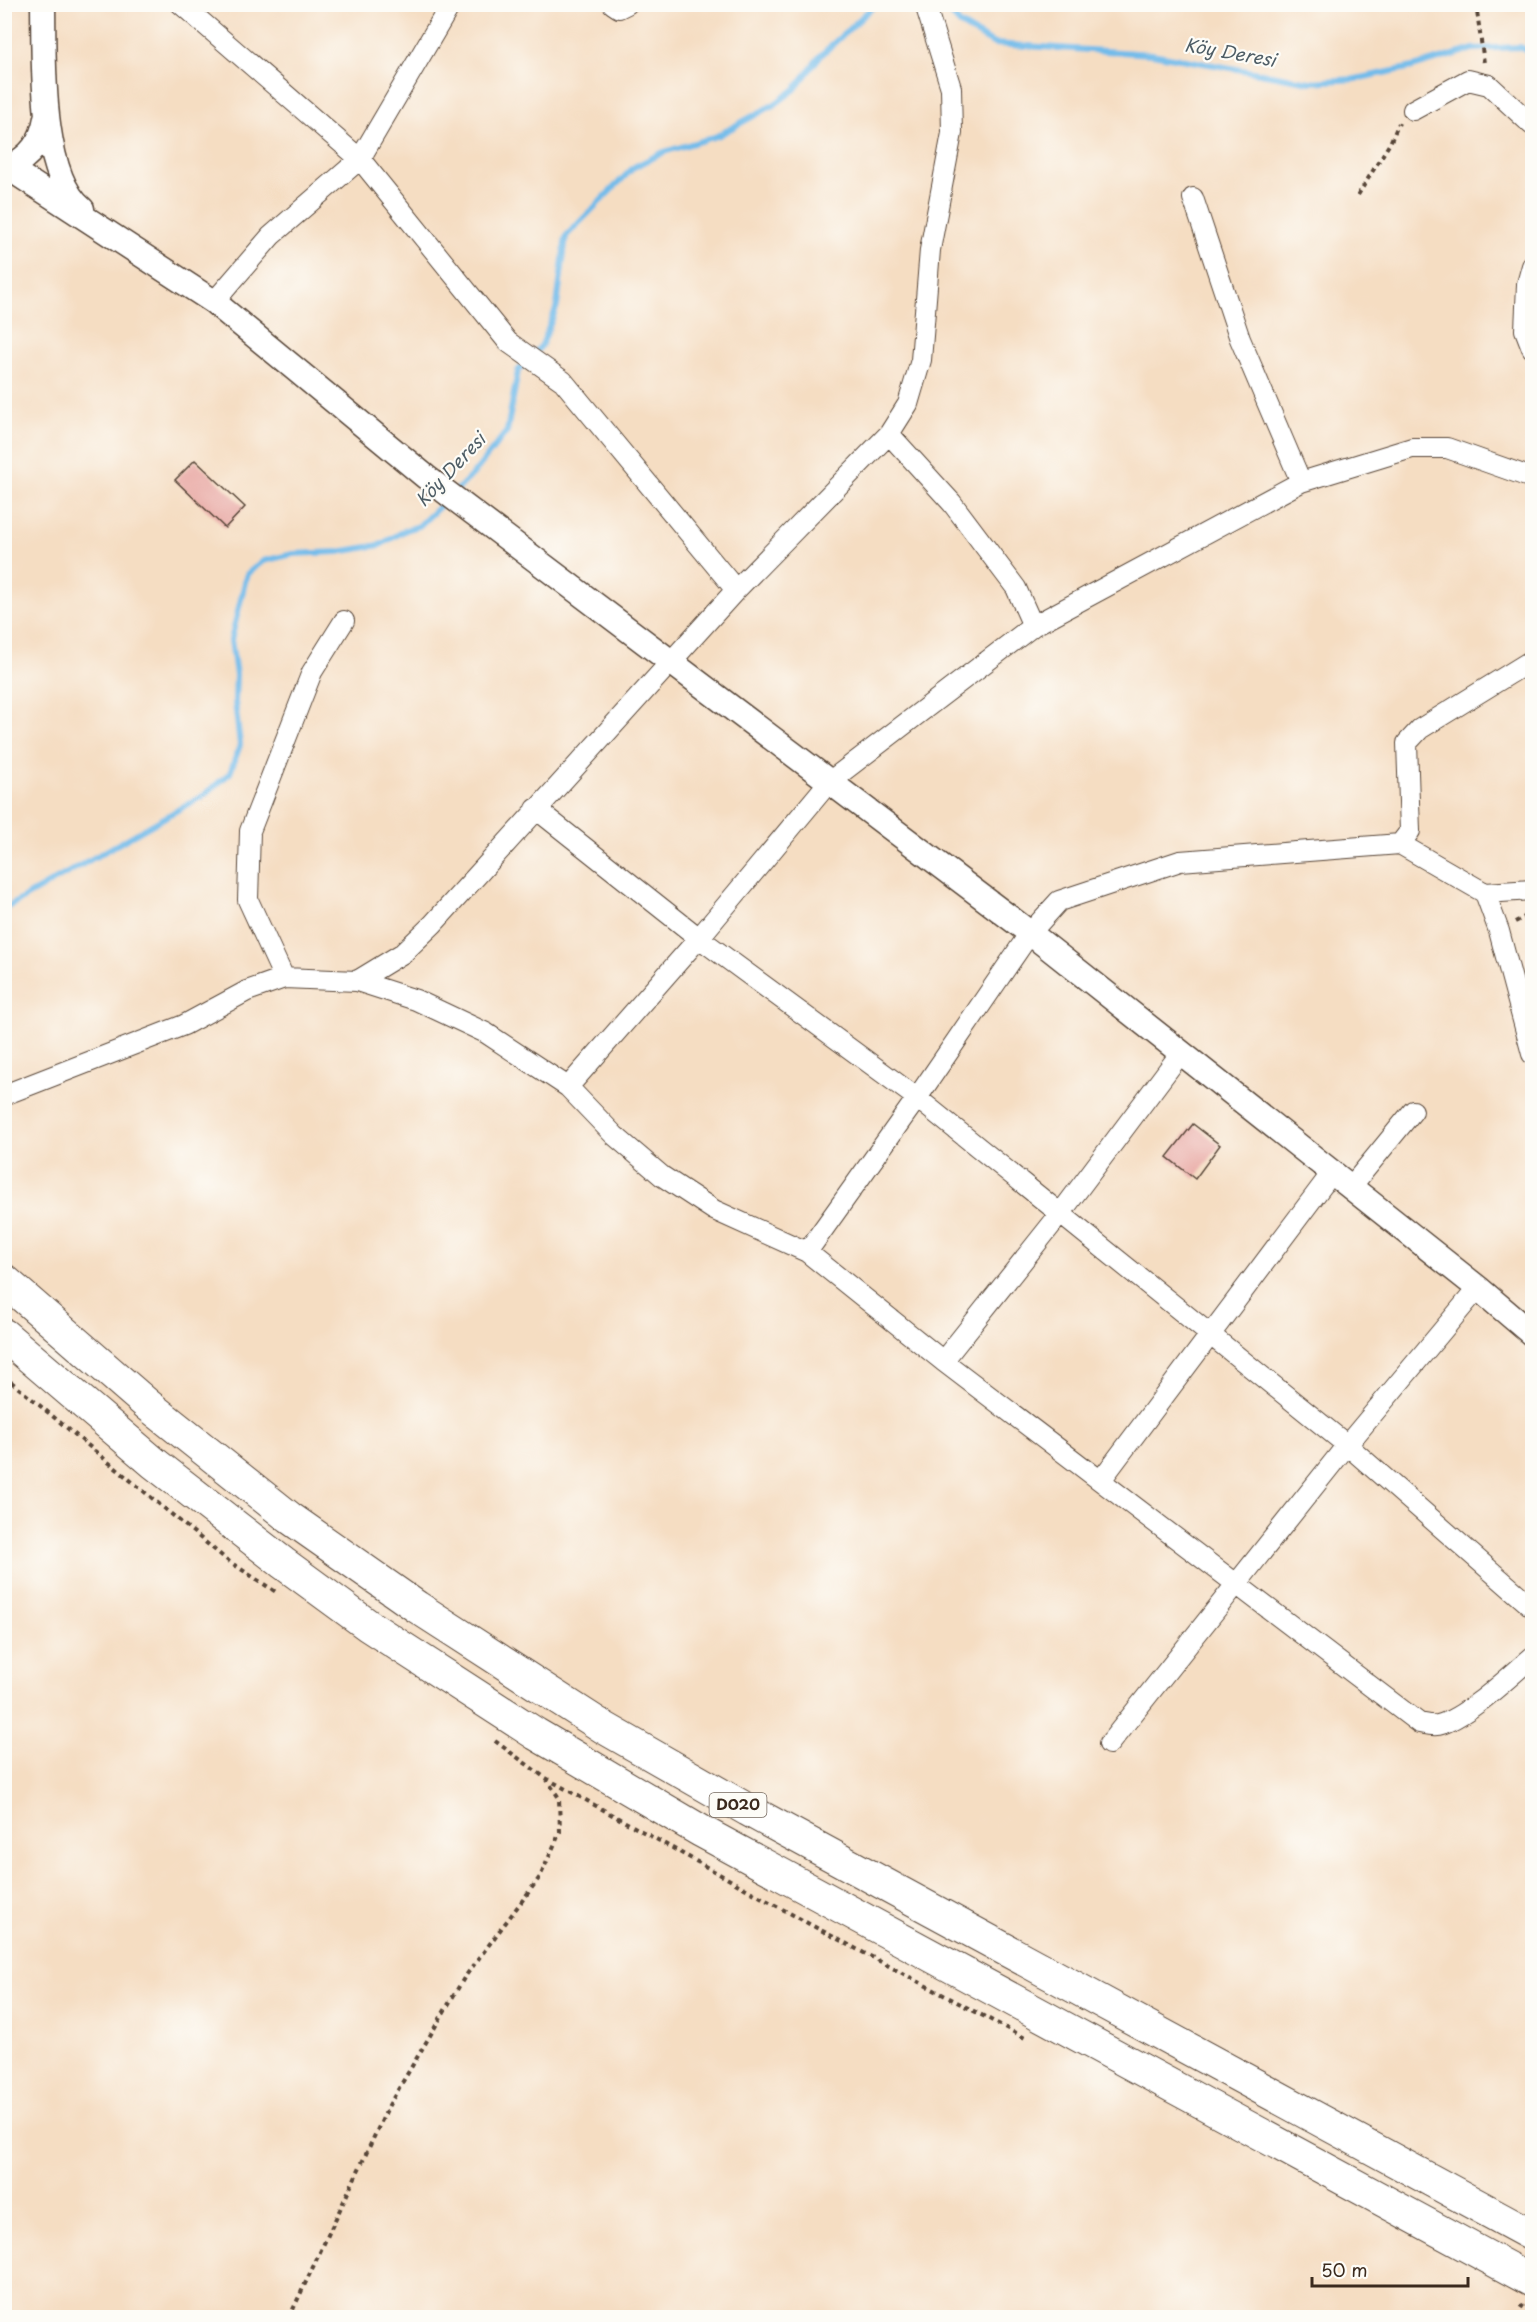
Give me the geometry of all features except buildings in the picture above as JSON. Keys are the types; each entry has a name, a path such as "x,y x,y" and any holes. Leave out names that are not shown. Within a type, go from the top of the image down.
{"highway":[{"name":"D020","path":"4,1280 148,1405 290,1518 436,1619 603,1727 748,1810 1533,2235"},
{"name":"D020","path":"4,1335 154,1463 283,1563 369,1626 536,1734 711,1836 1533,2281"}],"street":[{"path":"43,4 47,113 54,153 66,188 74,202 115,236"},
{"path":"181,4 360,159 508,342 563,381 736,590"},
{"path":"214,302 271,236 360,159 451,4"},
{"path":"613,4 619,8 627,4"},
{"path":"357,981 403,952 433,924 736,590 890,434 908,404 921,360 930,250 952,133 951,88 927,10"},
{"path":"1413,110 1468,80 1489,86 1533,125"},
{"path":"4,165 9,167 19,163 36,147 45,126 47,113"},
{"path":"4,165 214,302 426,477 1030,933 1533,1334"},
{"path":"1193,198 1240,339 1301,482"},
{"path":"1533,266 1527,284 1525,330 1533,348"},
{"path":"890,434 952,503 1016,588 1034,626"},
{"path":"568,1087 699,938 829,782 1034,626 1301,482 1412,448 1447,448 1533,478"},
{"path":"284,978 248,900 250,831 312,672 344,621"},
{"path":"1400,844 1410,831 1407,743 1420,729 1533,660"},
{"path":"536,809 699,938 917,1098 1347,1445 1533,1607"},
{"path":"807,1252 917,1098 1030,933 1059,901 1180,861 1400,844 1485,893 1533,890"},
{"path":"1485,893 1499,931 1533,1054"},
{"path":"4,1095 184,1025 248,992 284,978 357,981 416,1000 486,1033 568,1087 615,1135 662,1176 714,1210 807,1252 943,1361 1419,1723 1436,1726 1455,1718 1533,1658"},
{"path":"943,1361 1060,1214 1180,1054"},
{"path":"1101,1480 1210,1336 1340,1181 1413,1111"},
{"path":"1109,1743 1347,1445 1478,1288"}],"path":[{"path":"1476,4 1484,64"},
{"path":"1358,195 1390,143 1400,122 1413,110"},
{"path":"289,2318 389,2105 465,1978 540,1876 560,1832 559,1798 544,1777"}],"waterway":[{"name":"Köy Deresi","path":"455,492 474,473 507,431 518,371 542,345 557,306 566,236 634,167 664,152 717,136 775,104 795,89 820,56 876,4"},
{"name":"Köy Deresi","path":"931,4 944,7 960,24 994,44 1152,54 1310,82 1355,79 1413,67 1473,49 1520,47 1532,53"},
{"name":"Köy Deresi","path":"4,909 204,795 230,773 240,745 235,702 236,675 231,640 247,574 263,561 293,554 338,552 380,545 406,530 419,526 447,499"}]}
